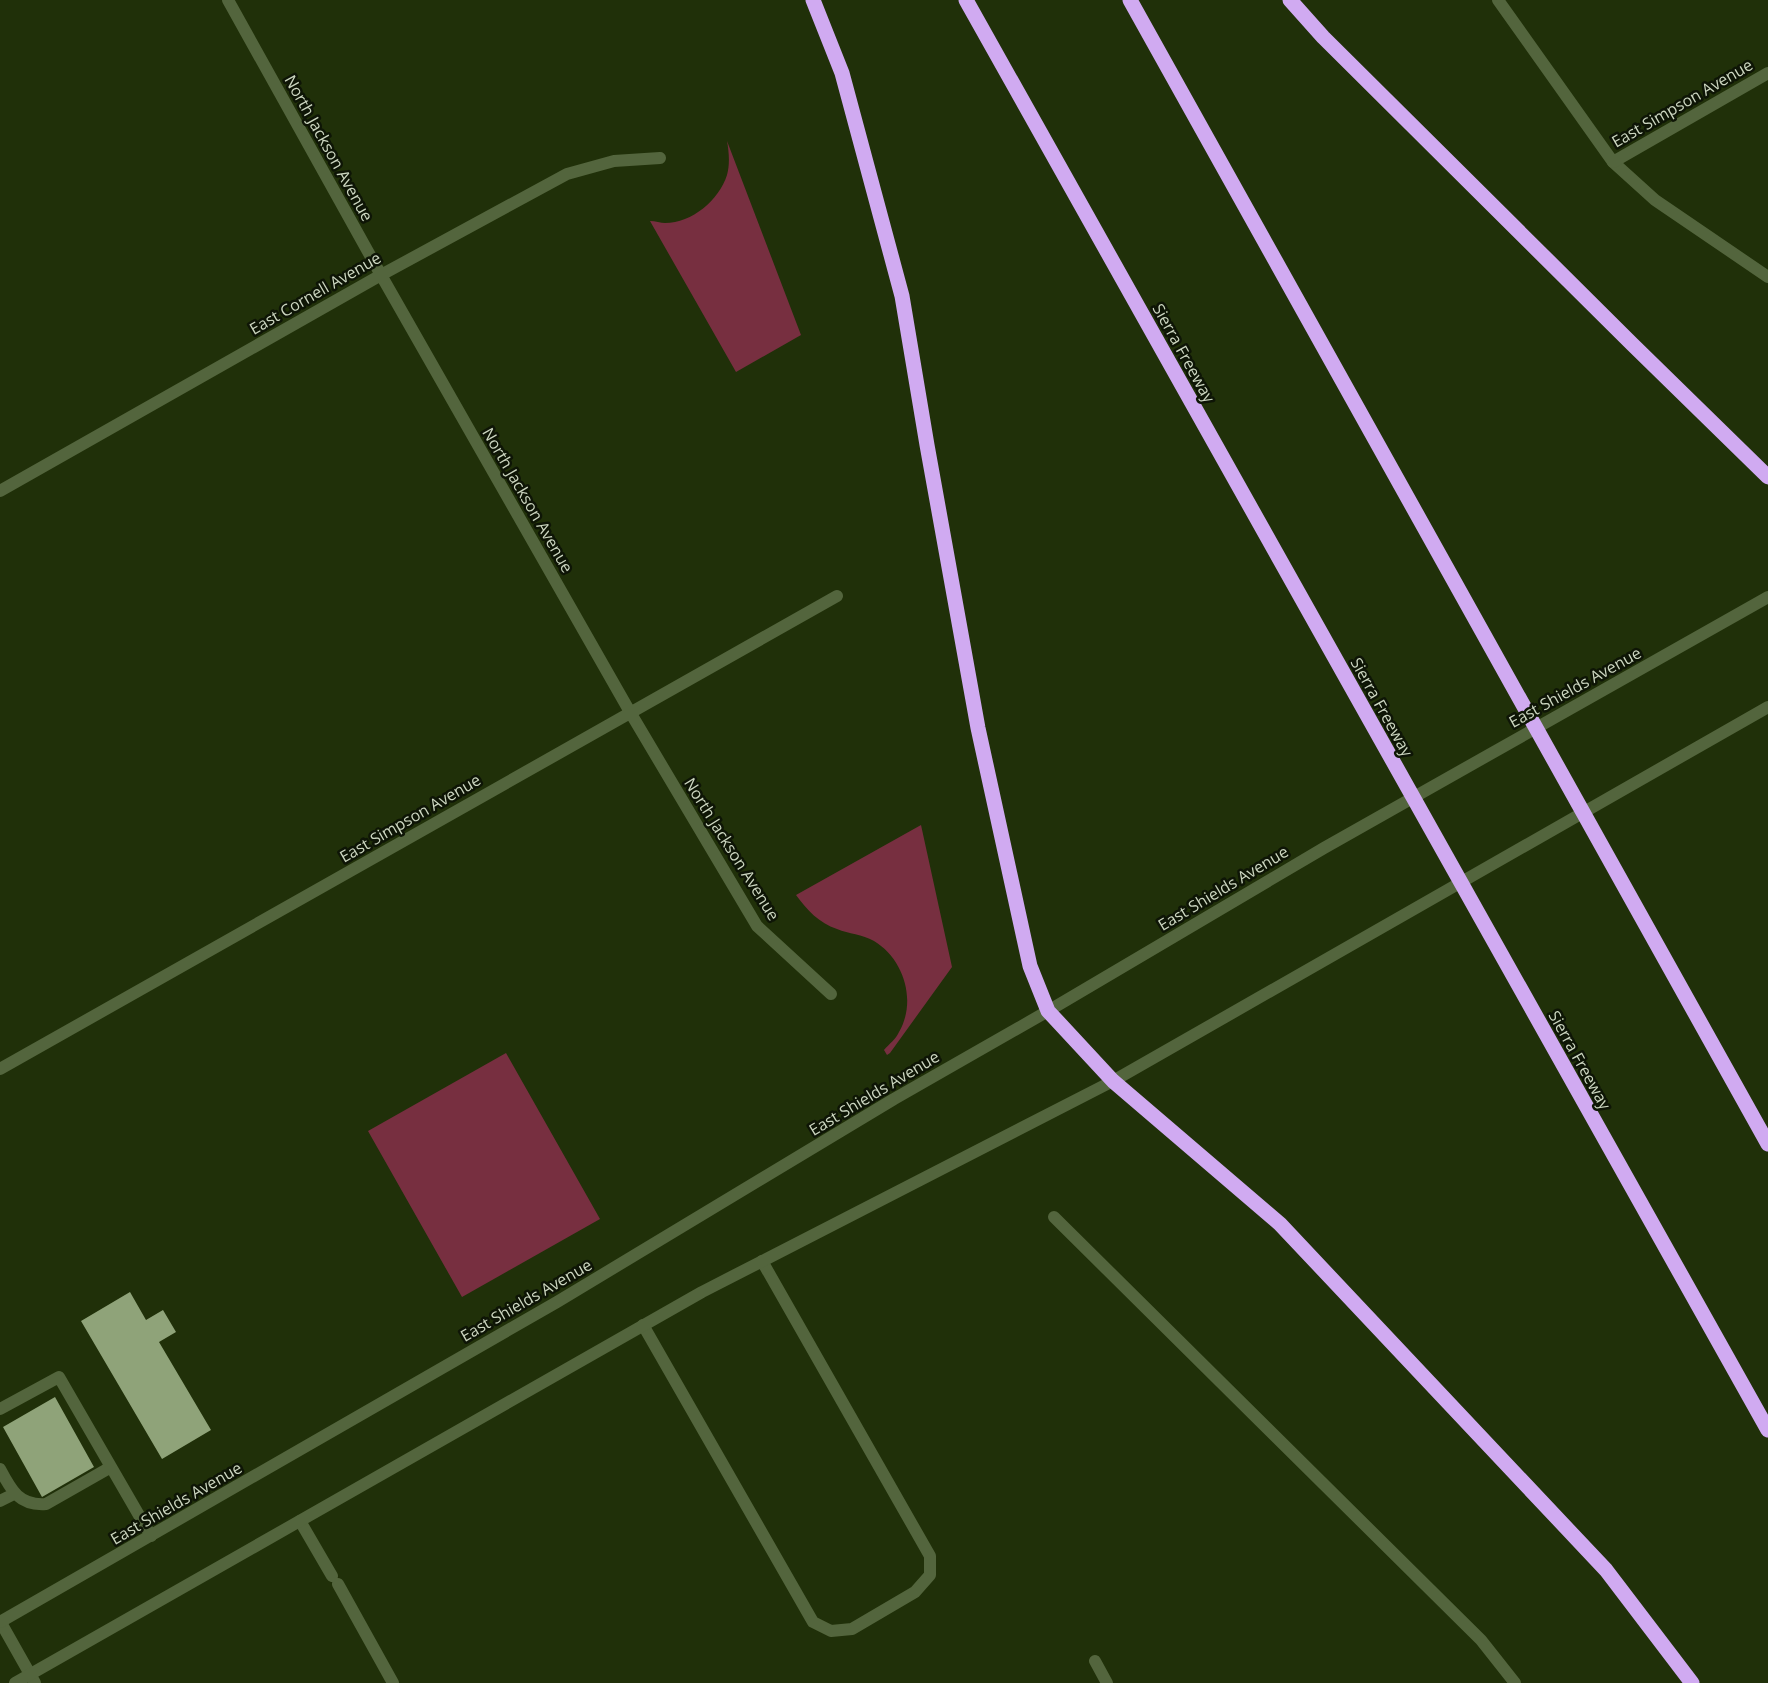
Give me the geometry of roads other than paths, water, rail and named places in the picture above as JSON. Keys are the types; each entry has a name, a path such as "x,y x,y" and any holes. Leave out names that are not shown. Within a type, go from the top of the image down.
{"highway":[{"path":"813,0 842,72 902,296 978,728 1030,966 1048,1011 1113,1082 1280,1224 1606,1570 1692,1683"},
{"name":"Sierra Freeway","path":"966,0 1768,1430"},
{"path":"1130,0 1768,1144"},
{"path":"1290,0 1337,51 1768,477"}],"main road":[{"name":"North Jackson Avenue","path":"228,0 630,712 757,926 831,994"},
{"path":"1498,0 1613,162 1655,200 1768,277"},
{"name":"East Simpson Avenue","path":"1613,162 1768,73"},
{"name":"East Cornell Avenue","path":"0,491 381,274 567,174 614,161 660,158"},
{"name":"East Simpson Avenue","path":"0,1069 837,596"},
{"name":"East Shields Avenue","path":"0,1622 557,1302 894,1100 1324,848 1768,597"},
{"path":"16,1683 32,1679 300,1520 702,1292 1113,1082 1768,707"},
{"path":"1054,1217 1481,1640 1515,1683"},
{"path":"643,1325 812,1622 831,1631 852,1629 915,1592 930,1575 930,1556 762,1261"},
{"path":"0,1409 59,1377 151,1536"},
{"path":"0,1469 14,1494 36,1505 46,1504 111,1467"},
{"path":"0,1501 14,1494"},
{"path":"300,1520 393,1683"},
{"path":"0,1622 32,1679"},
{"path":"1095,1661 1107,1683"}]}
